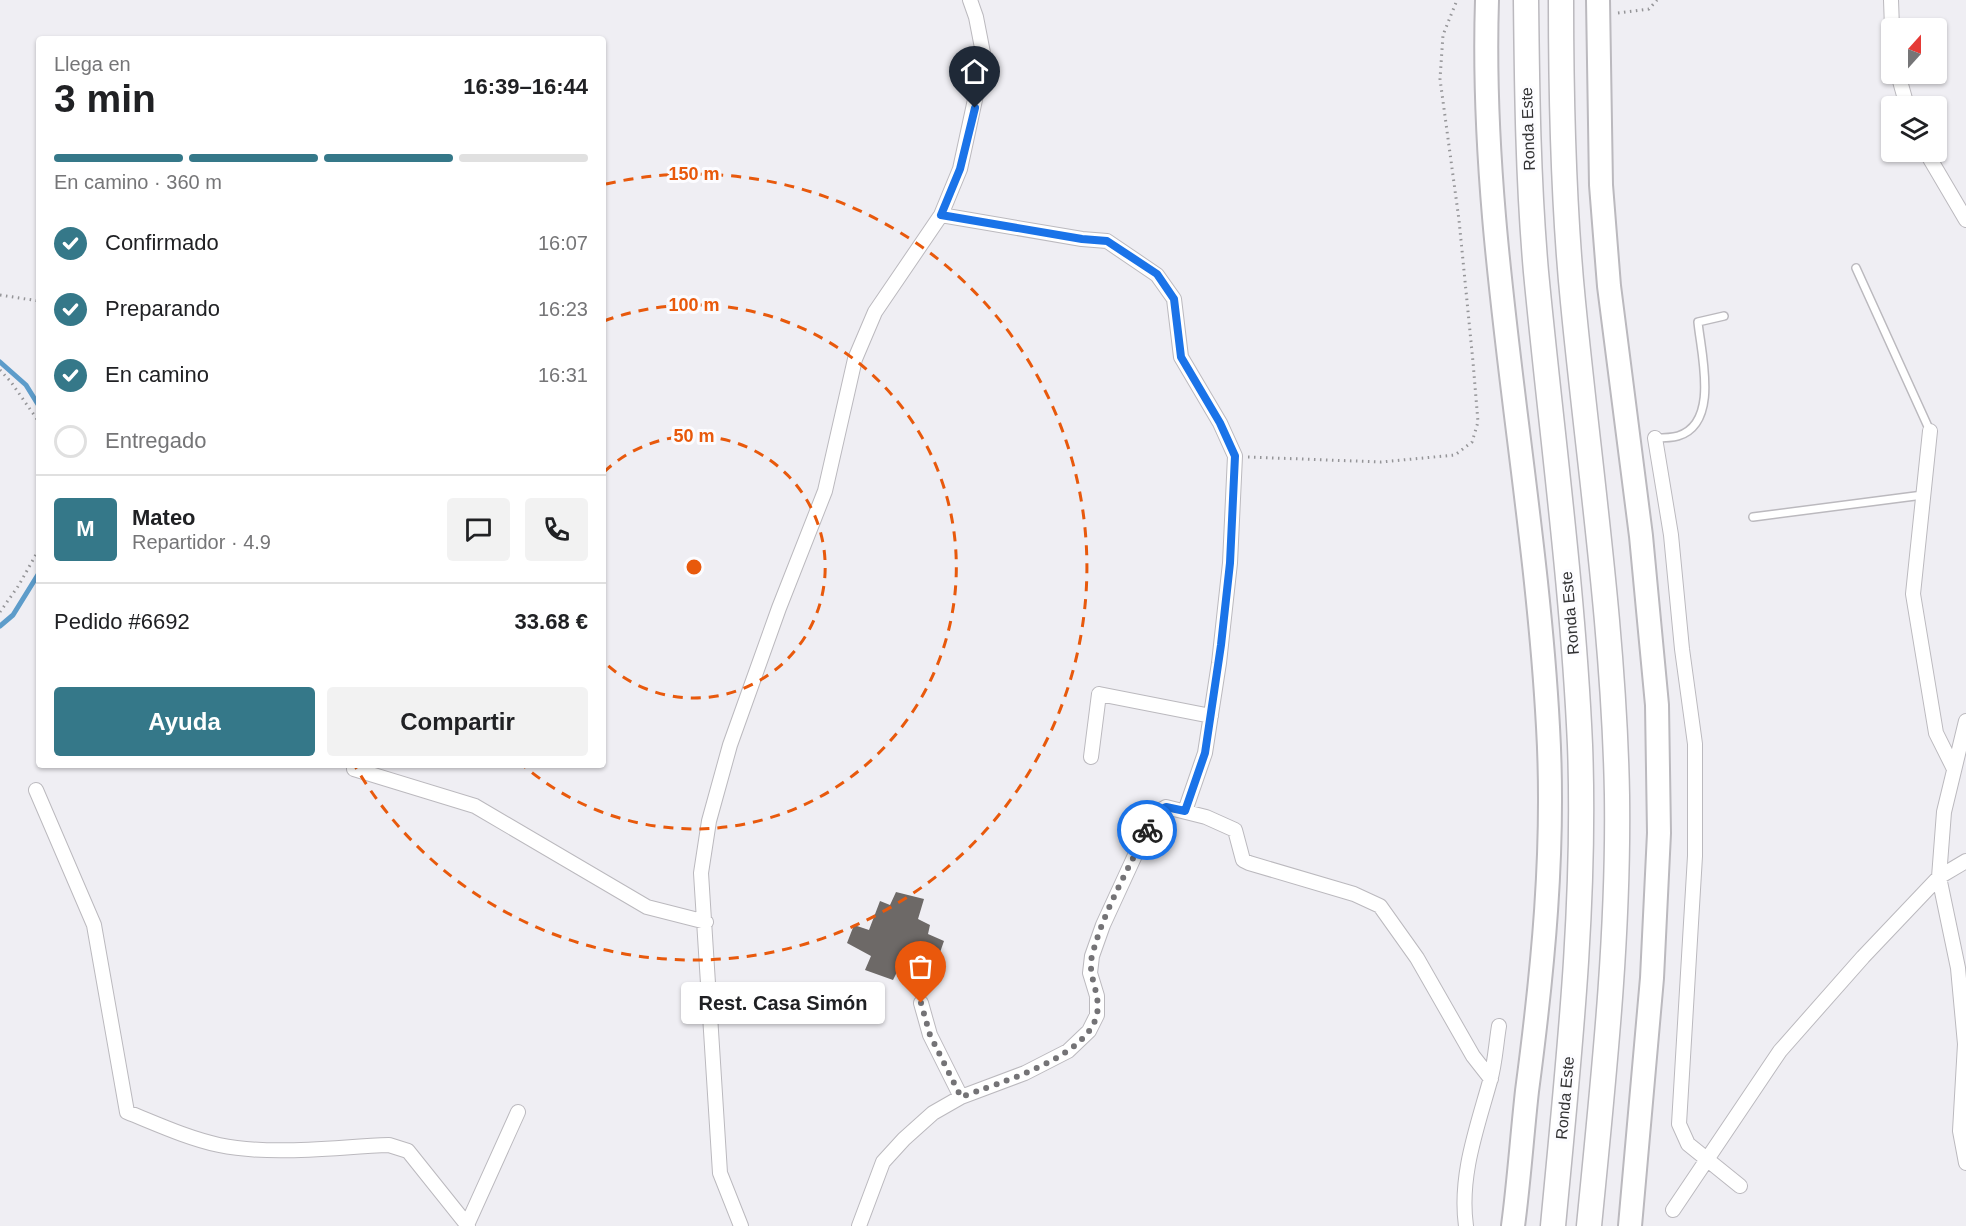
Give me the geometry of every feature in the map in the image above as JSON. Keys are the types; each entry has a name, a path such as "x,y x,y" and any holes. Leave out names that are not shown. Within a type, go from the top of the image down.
{"highway":[{"path":"1487,0 1486,46 1493,200 1501,305 1542,644 1551,802 1548,895 1539,1007 1527,1093 1514,1226"},
{"name":"Ronda Este","path":"1526,0 1527,145 1572,617 1580,743 1581,920 1553,1226"},
{"name":"Ronda Este","path":"1561,0 1564,186 1572,301 1611,677 1617,795 1612,967 1589,1226"},
{"path":"1598,0 1599,140 1608,264 1641,536 1657,705 1659,833 1652,978 1630,1226"},
{"path":"1605,1226 1626,966 1616,851"},
{"path":"1539,1226 1549,1144 1567,1080"}],"street":[{"path":"741,1226 720,1173 706,922 701,873 709,821 729,745 825,491 855,359 875,312 941,215 960,169 984,58 976,17 970,0"},
{"path":"1891,0 1892,18"},
{"path":"1932,162 1966,220"},
{"path":"941,215 1082,239 1107,241 1157,274 1174,299 1181,357 1220,423 1235,456 1229,574 1205,753 1185,811"},
{"path":"1930,431 1913,594 1936,733 1954,769"},
{"path":"1655,438 1671,535 1682,649 1695,744 1695,856 1679,1124 1688,1144 1740,1186"},
{"path":"1091,757 1099,694 1210,716"},
{"path":"1966,721 1944,812 1939,877 1964,1005 1965,1044 1960,1131 1966,1163"},
{"path":"354,768 475,806 647,907 706,922"},
{"path":"36,790 94,925 127,1112 193,1138 221,1145 268,1149 389,1145 408,1151 467,1225 518,1112"},
{"path":"859,1226 883,1162 933,1113 961,1097 1026,1073 1068,1052 1089,1031 1097,1015 1097,996 1090,973 1092,956 1103,925 1154,814 1166,807 1206,817 1235,830 1243,860 1354,894 1380,906 1417,958 1473,1056 1491,1078"},
{"path":"1673,1210 1780,1051 1863,957 1939,877 1966,861"},
{"path":"921,1003 930,1035 961,1097"},
{"path":"1466,1226 1464,1209 1472,1140 1491,1078 1499,1026"}],"lane":[{"path":"1856,268 1930,431"},
{"path":"1655,438 1679,436 1696,424 1706,397 1698,322 1724,316"},
{"path":"1753,517 1923,495"}],"path":[{"path":"1235,456 1381,462 1455,455 1472,442 1478,422 1473,362 1459,220 1440,79 1443,35 1457,0"},
{"path":"1618,14 1649,9 1657,0"},
{"path":"0,295 36,301"},
{"path":"0,370 36,418"},
{"path":"0,612 36,554"}],"building":[{"path":"896,892 924,899 918,919 930,925 928,934 944,941 937,961 929,959 923,972 901,964 893,980 865,970 871,956 847,943 854,925 869,930 880,901 890,905"}],"waterway":[{"path":"0,362 26,385 36,401"},
{"path":"0,626 13,615 36,578"}],"way so far":[{"path":"921,1003 930,1035 961,1097 1026,1073 1068,1052 1089,1031 1097,1015 1097,996 1090,973 1092,956 1103,925 1147,830"}],"place":[{"name":"Rest. Casa Simón","path":"921,1003"}],"route":[{"path":"975,108 960,169 941,215 1082,239 1107,241 1157,274 1174,299 1181,357 1220,423 1235,456 1226,609 1205,753 1185,811 1166,807 1154,814 1147,830"}]}
